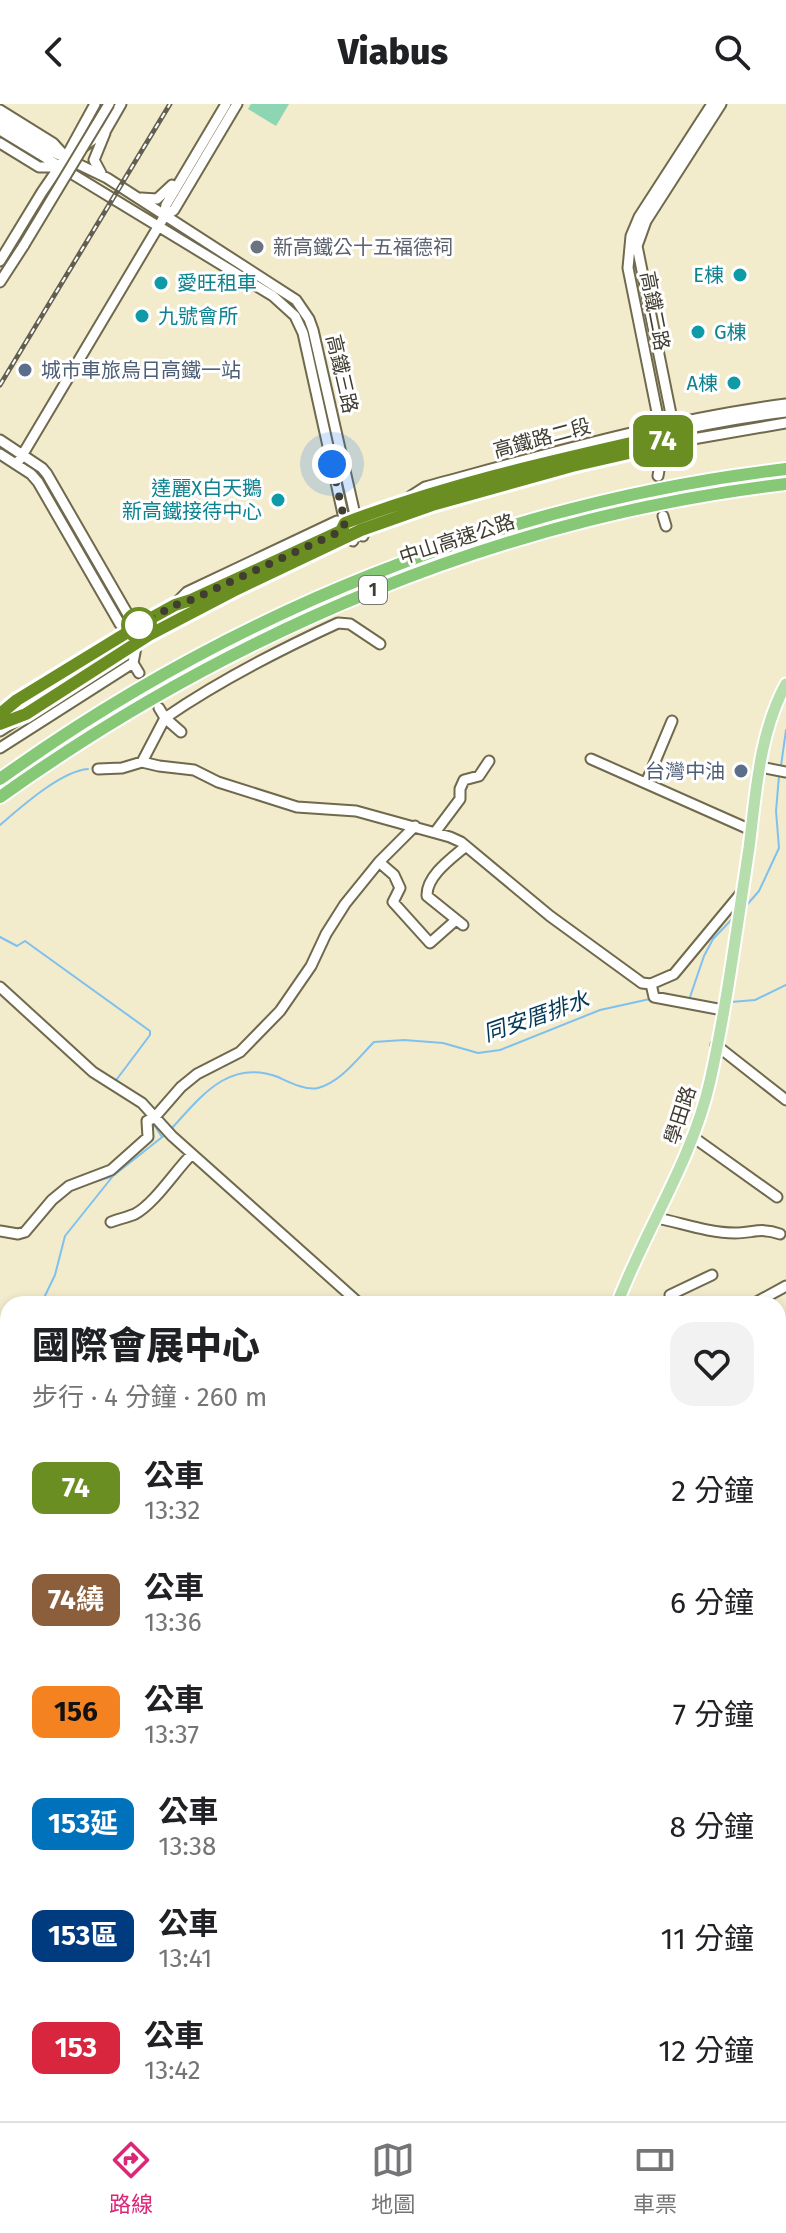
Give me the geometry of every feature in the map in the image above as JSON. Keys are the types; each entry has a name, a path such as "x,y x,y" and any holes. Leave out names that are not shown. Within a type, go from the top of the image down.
{"highway":[{"name":"中山高速公路","path":"0,779 69,731 179,664 262,622 369,575 551,514 689,483 786,469"},
{"name":"中山高速公路","path":"0,797 77,743 187,677 375,589 486,549 555,529 692,498 786,484"},
{"path":"0,714 17,700"},
{"path":"0,724 26,714"}],"main road":[{"path":"742,892 751,830 765,768 769,726 786,684"},
{"name":"學田路","path":"621,1296 677,1179 700,1122 723,1010 742,892"}],"street":[{"path":"95,104 101,116 109,117 116,106"},
{"path":"0,261 66,157 95,104"},
{"path":"17,464 164,217 166,205 226,104"},
{"path":"164,217 174,210 237,104"},
{"name":"高鐵二路","path":"663,442 628,268 629,245 639,217 712,104"},
{"name":"高鐵二路","path":"675,437 637,246 646,221 721,104"},
{"path":"107,178 97,169 94,160 116,106"},
{"path":"0,282 116,106"},
{"name":"高鐵三路","path":"0,110 53,143 66,157"},
{"name":"高鐵三路","path":"0,120 49,150 107,178 288,293 304,310 313,330 356,519 357,536"},
{"name":"高鐵三路","path":"0,130 273,296 295,316 305,341 345,523 357,536"},
{"path":"66,157 106,130"},
{"name":"高鐵三路","path":"0,143 39,167 58,167"},
{"path":"138,198 153,200 163,196 186,170"},
{"name":"高鐵路二段","path":"0,731 137,642 210,602 357,536 432,505 663,442 786,404"},
{"name":"高鐵路二段","path":"0,707 17,700 175,605 187,592 337,521 345,523 356,519 405,500 425,487 565,449 663,442 786,412"},
{"name":"高鐵路二段","path":"675,437 786,423"},
{"path":"0,440 47,474 130,618 130,630"},
{"path":"658,476 663,442"},
{"path":"0,454 38,482 120,624 130,630 137,642 133,663 139,673"},
{"path":"142,762 162,713 265,657 338,623 350,624 380,644"},
{"path":"0,748 133,663"},
{"path":"162,713 181,732"},
{"path":"646,783 672,721"},
{"path":"591,759 751,830"},
{"path":"436,831 460,799 464,780 479,776 489,761"},
{"path":"98,769 122,768 142,762 194,770 218,782 297,807 356,811 436,831 466,846 550,916 642,983 651,984 674,974 742,892"},
{"path":"765,768 786,772"},
{"path":"0,1231 25,1232 42,1209 69,1186 111,1170 148,1137 147,1121 154,1118 189,1081 240,1052 280,1011 311,966 345,904 379,862 415,826"},
{"path":"379,862 394,875 400,888 393,902 430,943 460,922 427,896 427,888 439,871 466,846"},
{"path":"651,984 654,997 723,1010"},
{"path":"0,987 93,1072 142,1103 192,1154 351,1296"},
{"path":"716,1045 786,1100"},
{"path":"693,1137 777,1197"},
{"path":"111,1222 136,1213 153,1200 170,1176 192,1154"},
{"path":"657,1218 727,1232 767,1229 780,1234"},
{"path":"670,1296 712,1275"}],"green space":[{"path":"251,104 289,104 276,126 248,109"}],"waterway":[{"name":"同安厝排水","path":"781,766 786,730"},
{"path":"0,825 54,783 88,769"},
{"name":"同安厝排水","path":"745,907 759,891 779,848 776,811 779,776"},
{"name":"同安厝排水","path":"690,997 713,939 734,917"},
{"path":"0,937 17,946 25,941 150,1031 114,1083"},
{"path":"731,1002 755,1000 786,985"},
{"path":"668,995 721,1003"},
{"name":"同安厝排水","path":"171,1129 217,1084 244,1073 278,1077 313,1089 342,1075 374,1042 404,1040 443,1043 478,1053 500,1050 600,1010 650,999"},
{"path":"152,1122 162,1137"},
{"name":"同安厝排水","path":"45,1296 55,1275 65,1236 113,1176 166,1134"},
{"path":"85,1185 113,1176"},
{"path":"52,1206 62,1197"}],"railway":[{"path":"0,385 170,104"}],"bus line":[{"name":"74","path":"0,714 17,700 146,621 341,531 345,523 405,500 662,436 664,445 572,466 432,505 361,530 197,609 149,635 26,714 0,724"}],"place":[{"name":"新高鐵公十五福德祠","path":"257,247"},
{"name":"E棟","path":"740,275"},
{"name":"愛旺租車","path":"161,283"},
{"name":"九號會所","path":"142,316"},
{"name":"G棟","path":"698,332"},
{"name":"城市車旅烏日高鐵一站","path":"25,370"},
{"name":"A棟","path":"734,383"},
{"name":"達麗X白天鵝 新高鐵接待中心","path":"278,500"},
{"name":"台灣中油","path":"741,771"}],"route":[{"path":"139,625 175,605 341,531 345,523 332,464"}]}
